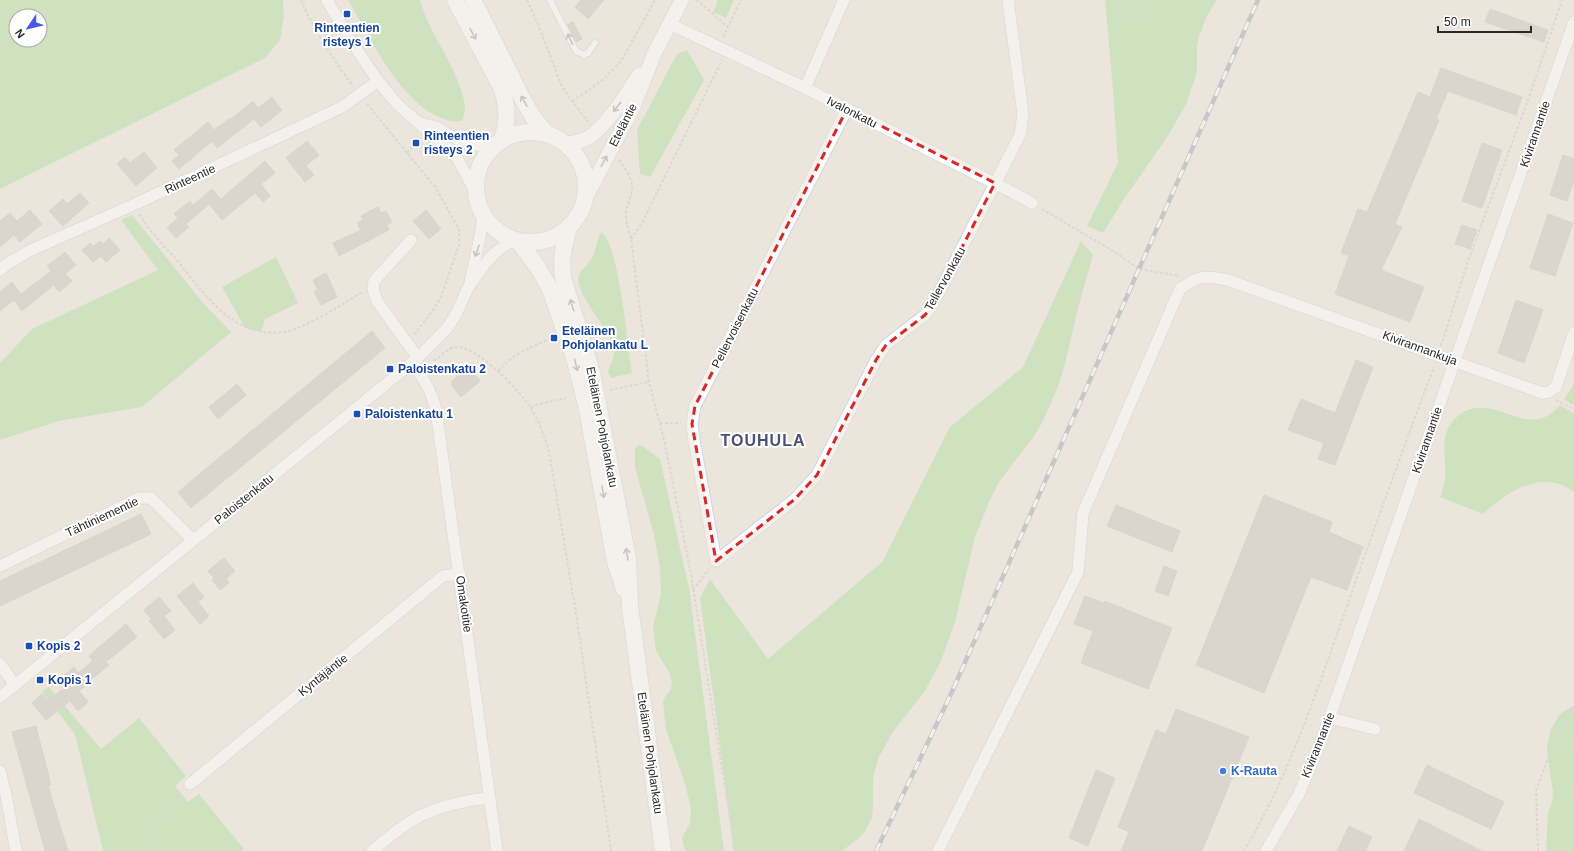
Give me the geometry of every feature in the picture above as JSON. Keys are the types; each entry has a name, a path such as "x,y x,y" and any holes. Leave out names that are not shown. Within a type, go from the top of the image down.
{"main road":[{"path":"455,0 502,89 506,104 507,124 498,143"},
{"path":"473,0 522,98 533,117 546,133"},
{"path":"524,132 546,133 568,144 576,154 586,179 586,196 580,214 569,227 556,236 544,241 515,241 492,227 483,215 477,201 475,191 478,168 485,156 498,143 513,134 524,132"},
{"name":"Eteläinen Pohjolankatu","path":"569,227 562,261 563,278 592,372 628,559 630,607 663,851"},
{"name":"Eteläinen Pohjolankatu","path":"515,241 539,269 550,289 574,357 586,404 615,562 630,607"}],"street":[{"path":"328,0 349,38 378,81 397,104 456,156 475,191"},
{"name":"Eteläntie","path":"568,144 580,142 590,136 603,124 621,102 655,52 682,0"},
{"path":"805,88 844,0"},
{"name":"Tellervonkatu","path":"716,561 795,500 817,475 876,360 886,346 925,314 934,302 1020,135 1023,114 1008,0"},
{"name":"Ivalonkatu","path":"670,24 805,88 1032,203"},
{"name":"Kivirannantie","path":"1266,851 1299,794 1330,718 1573,26"},
{"name":"Eteläntie","path":"586,196 632,110 655,52"},
{"name":"Rinteentie","path":"0,270 30,250 133,205 342,108 378,81"},
{"name":"Pellervoisenkatu","path":"716,561 692,424 695,406 847,110"},
{"path":"420,123 436,127 450,136 475,145 498,143"},
{"name":"Paloistenkatu","path":"469,286 474,260 481,238 483,215"},
{"path":"373,289 374,281 411,240"},
{"name":"Paloistenkatu","path":"0,697 14,684 415,360 448,327 469,286 487,261 495,253 515,241"},
{"name":"Kivirannankuja","path":"1192,280 1205,276 1228,280 1542,393 1549,392"},
{"path":"938,851 1078,572 1083,513 1180,289 1192,280"},
{"name":"Omakotitie","path":"373,289 377,301 415,360 426,381 432,393 436,410 460,574 497,851"},
{"path":"1549,392 1556,387 1574,333"},
{"name":"Tähtiniementie","path":"0,566 139,498 151,498 193,540"},
{"name":"Kyntäjäntie","path":"190,784 443,576 460,574"},
{"path":"0,664 14,684"},
{"path":"1330,718 1375,729"},
{"path":"0,771 3,796 16,851"},
{"path":"372,851 395,832 421,816 476,799 490,798"}],"lane":[{"path":"550,0 576,51 584,55 588,53 595,43"}],"path":[{"path":"301,0 332,57 360,95 436,188 460,230 460,245 441,297 431,313 415,333 418,338"},
{"path":"527,0 538,24 558,78 572,102 590,125"},
{"path":"572,102 604,80 617,67 654,0"},
{"path":"696,0 728,27"},
{"path":"631,239 641,225 723,49 728,27 741,0"},
{"path":"1118,0 1123,13 1130,20 1136,21 1143,16 1145,8 1144,0"},
{"path":"1244,851 1257,829 1287,769 1310,710 1370,540 1438,355 1468,261 1527,103 1562,0"},
{"path":"407,153 416,143"},
{"path":"618,158 627,172 632,184 632,190 626,211 626,219 631,239 649,382 660,423 673,483 694,590 734,851"},
{"path":"1032,203 1118,254 1139,269 1177,275 1192,280"},
{"path":"133,205 140,217 211,302 230,319 245,328 261,332 284,332 305,325 363,292 373,289"},
{"path":"498,371 506,361 519,353 532,346 554,338"},
{"path":"431,355 435,360 451,348 457,347 478,356 498,371 510,382 531,408 549,451 577,620 611,851"},
{"path":"610,390 649,382"},
{"path":"1549,392 1553,399 1574,409"},
{"path":"531,408 536,405 566,398"},
{"path":"660,423 676,422 692,424"},
{"path":"694,590 716,561"},
{"path":"1538,851 1536,791 1552,747 1574,704"},
{"path":"147,851 151,832 161,814 190,784"}],"highlighted area":[{"path":"847,109 995,183 934,302 925,315 886,345 876,360 817,475 795,499 716,561 692,424 695,406"}],"green space":[{"path":"0,0 283,0 284,16 280,40 265,58 0,189"},
{"path":"348,0 420,0 429,23 455,73 460,87 464,100 465,112 462,120 452,121 442,118 427,110 413,98 400,84 376,50"},
{"path":"718,0 734,0 726,18 713,12"},
{"path":"1105,0 1217,0 1208,14 1199,36 1197,46 1197,69 1186,104 1168,136 1124,199 1103,233 1087,226 1118,163"},
{"path":"687,50 704,80 650,177 640,174 637,130 677,54"},
{"path":"132,215 203,303 231,332 142,407 59,421 0,440 0,363 32,329 158,270 121,220"},
{"path":"601,232 607,240 613,255 618,275 632,373 611,378 608,372 614,355 612,343 587,302 579,283 579,275 592,258"},
{"path":"1081,241 1093,255 1058,387 1042,423 999,482 990,500 975,537 955,622 941,661 925,691 892,733 878,759 873,778 872,817 865,831 860,837 842,851 734,851 700,598 710,579 768,659 883,561 950,427 1023,367"},
{"path":"276,257 298,303 265,319 261,332 245,328 222,287"},
{"path":"1574,384 1574,405 1564,399"},
{"path":"1560,405 1574,414 1574,492 1562,485 1550,482 1537,483 1514,491 1483,514 1440,497 1445,480 1445,438 1451,423 1458,416 1471,409 1484,408 1535,420 1547,416"},
{"path":"639,445 660,459 689,588 724,851 685,851 682,838 690,823 691,808 685,784 666,729 663,702 671,689 672,681 669,672 656,651 653,627 661,594 660,568 654,535 635,467 635,448"},
{"path":"49,687 101,749 139,718 186,776 175,786 188,802 199,794 244,849 241,851 103,851 75,734 42,692"},
{"path":"1574,706 1574,851 1546,851 1548,812 1552,803 1553,792 1547,749 1549,735 1553,725 1561,713"}],"building":[{"path":"581,0 604,0 588,19 575,7"},
{"path":"1490,9 1548,30 1544,42 1485,22"},
{"path":"573,22 582,39 576,42 567,25"},
{"path":"1441,68 1522,97 1516,115 1448,91 1436,119 1439,120 1395,224 1402,227 1381,270 1424,287 1410,322 1335,294 1349,256 1341,253 1358,209 1367,212 1418,92 1430,97"},
{"path":"272,97 282,110 261,127 254,119 217,148 212,141 179,169 172,161 179,155 174,150 208,122 214,130 230,118 231,119 253,101 258,108"},
{"path":"307,141 319,155 306,166 314,175 305,182 286,158"},
{"path":"1482,143 1502,150 1482,208 1462,201"},
{"path":"144,152 157,168 136,186 117,164 125,157 130,163"},
{"path":"1563,155 1574,159 1574,181 1567,201 1550,195"},
{"path":"265,161 275,173 261,184 270,196 263,202 255,193 222,220 209,204 186,224 189,227 176,238 167,228 178,218 174,214 190,201 193,205 212,189 221,199"},
{"path":"80,193 89,203 63,226 49,211 63,199 67,204"},
{"path":"378,207 381,213 386,211 392,222 387,225 389,230 339,256 333,243 361,230 357,223 363,220 361,216"},
{"path":"30,210 42,224 20,242 14,235 0,247 0,221 10,213 17,221"},
{"path":"426,210 441,229 429,239 413,221"},
{"path":"1548,214 1573,223 1555,276 1530,268"},
{"path":"1462,225 1477,230 1470,249 1455,244"},
{"path":"109,238 120,250 106,262 101,256 93,262 82,250 90,243 93,247 100,241 103,244"},
{"path":"65,252 76,265 65,274 72,281 59,292 54,285 22,311 14,300 0,311 0,292 12,282 21,294 51,271 47,266"},
{"path":"326,273 337,297 321,305 314,292 318,290 313,280"},
{"path":"1516,300 1543,310 1524,363 1498,353"},
{"path":"372,331 385,348 191,508 178,492"},
{"path":"1356,360 1373,367 1335,465 1318,459 1324,443 1288,430 1301,399 1335,413"},
{"path":"465,369 471,369 480,381 461,397 451,385 452,381"},
{"path":"237,384 246,395 218,419 209,407"},
{"path":"1264,495 1332,522 1329,532 1363,547 1347,590 1311,577 1264,693 1196,665"},
{"path":"1116,505 1180,531 1172,552 1107,526"},
{"path":"141,514 151,534 0,606 0,581"},
{"path":"224,558 235,571 226,579 229,583 220,590 212,580 214,578 208,571"},
{"path":"1164,566 1177,571 1168,596 1155,591"},
{"path":"193,583 204,597 198,602 209,616 200,624 177,596"},
{"path":"1085,596 1104,603 1105,601 1172,628 1148,689 1081,663 1093,631 1074,624"},
{"path":"159,597 171,611 164,616 175,630 164,639 149,621 151,619 144,610"},
{"path":"126,624 137,637 106,662 109,665 79,691 88,702 78,711 70,701 46,720 32,703 42,694 48,701 64,688 58,680 74,667 78,673 93,661 89,656"},
{"path":"1176,709 1249,737 1202,851 1121,851 1129,832 1118,827 1156,730 1166,734"},
{"path":"36,726 51,785 48,786 68,851 45,851 12,732"},
{"path":"1427,765 1504,802 1491,829 1414,793"},
{"path":"1096,770 1115,778 1088,846 1069,838"},
{"path":"1419,819 1482,851 1404,851"},
{"path":"1349,826 1372,837 1365,851 1337,851"}],"railway":[{"path":"876,851 951,694 1258,0"}],"place":[{"name":"Rinteentien risteys 1","path":"347,14"},
{"name":"Rinteentien risteys 2","path":"416,143"},
{"name":"Eteläinen Pohjolankatu L","path":"554,338"},
{"name":"Paloistenkatu 2","path":"390,369"},
{"name":"Paloistenkatu 1","path":"357,414"},
{"name":"Kopis 2","path":"29,646"},
{"name":"Kopis 1","path":"40,680"},
{"name":"K-Rauta","path":"1223,771"}],"district":[{"name":"TOUHULA","path":"763,440"}]}
